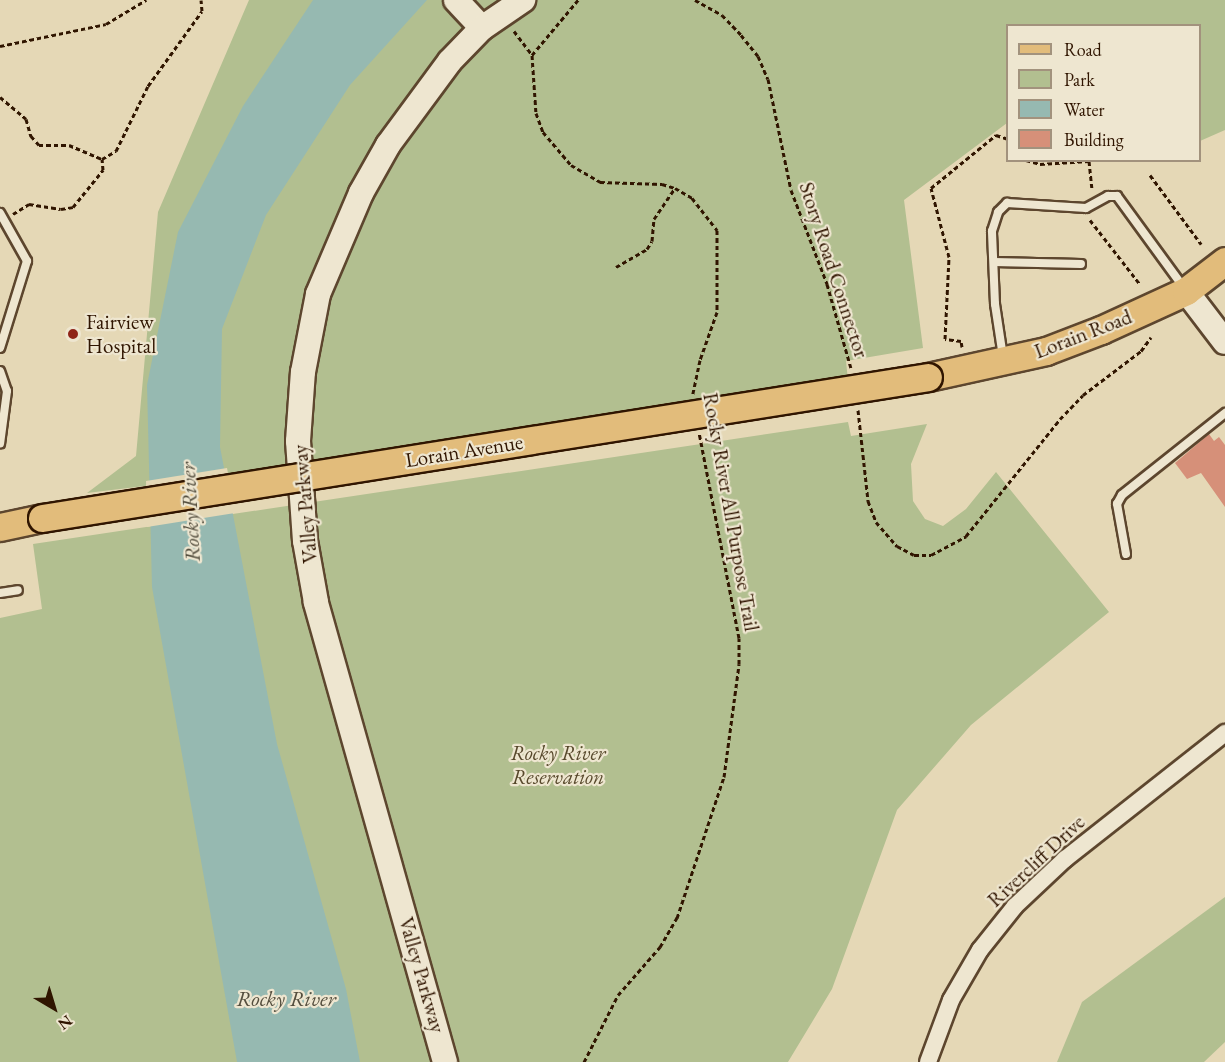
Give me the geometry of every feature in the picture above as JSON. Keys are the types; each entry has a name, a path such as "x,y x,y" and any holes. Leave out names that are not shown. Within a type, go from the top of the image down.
{"main road":[{"name":"Lorain Road","path":"928,377 1046,351 1101,330 1186,291 1225,261"},
{"name":"Lorain Avenue","path":"0,527 42,518 928,377"}],"street":[{"name":"Valley Parkway","path":"445,1062 316,602 306,541 298,441 303,372 318,294 361,193 428,87 482,28 523,0"},
{"path":"457,1 482,28"},
{"path":"1186,291 1225,342"},
{"name":"Rivercliff Drive","path":"928,1062 951,1000 980,950 1015,906 1065,859 1225,733"}],"lane":[{"path":"1004,361 995,304 993,224 1007,203 1086,208 1112,195 1117,196 1186,291"},
{"path":"0,348 27,261 2,216"},
{"path":"994,262 1081,264"},
{"path":"0,371 7,391 0,444"},
{"path":"1126,554 1117,504 1122,495 1225,413"},
{"path":"0,593 18,590"}],"path":[{"path":"0,46 106,24 146,0"},
{"path":"102,159 116,151 148,86 202,11 201,0"},
{"path":"509,23 532,56 578,0"},
{"name":"Story Road Connector","path":"695,0 722,15 759,56 768,79 791,190 827,284 852,374"},
{"name":"Rocky River All Purpose Trail","path":"532,56 536,113 543,132 572,165 600,182 663,184 675,188 708,213 717,230 720,248 717,312 693,384 694,405"},
{"path":"0,97 26,118 31,136 39,145 69,145 102,159"},
{"path":"962,349 961,341 945,339 949,257 931,188 996,135 1006,138"},
{"path":"2,216 29,204 61,209 73,207 103,170 102,159"},
{"path":"1033,162 1040,164 1073,162"},
{"path":"1089,162 1092,194"},
{"path":"1150,175 1201,244"},
{"path":"616,267 647,249 652,241 654,219 675,188"},
{"path":"1090,220 1139,283"},
{"path":"857,408 868,501 876,522 897,546 915,555 931,555 966,536 1060,419 1083,395 1141,351 1152,337"},
{"name":"Rocky River All Purpose Trail","path":"584,1062 618,995 660,947 677,918 724,777 739,664 739,638 698,428"}],"green space":[{"path":"249,0 1225,0 1225,130 1201,141 1201,24 1006,24 1006,124 904,200 923,348 846,361 850,400 87,493 136,456 158,212"},
{"name":"Rocky River Reservation","path":"848,422 851,436 927,424 911,464 913,501 925,519 943,526 966,509 996,472 1109,612 971,725 897,810 832,989 788,1062 0,1062 0,618 42,609 33,544"},
{"path":"1225,897 1225,1042 1204,1062 1057,1062 1082,1002"}],"water":[{"name":"Rocky River","path":"313,0 427,0 350,85 266,215 222,329 220,447 277,744 346,989 360,1062 237,1062 152,587 147,385 178,232 243,106"}],"pier":[{"path":"227,468 235,513 147,527 146,481"}],"building":[{"path":"1209,434 1214,441 1219,437 1225,445 1225,507 1201,473 1187,479 1175,463"}],"place":[{"name":"Fairview Hospital","path":"73,334"}]}
